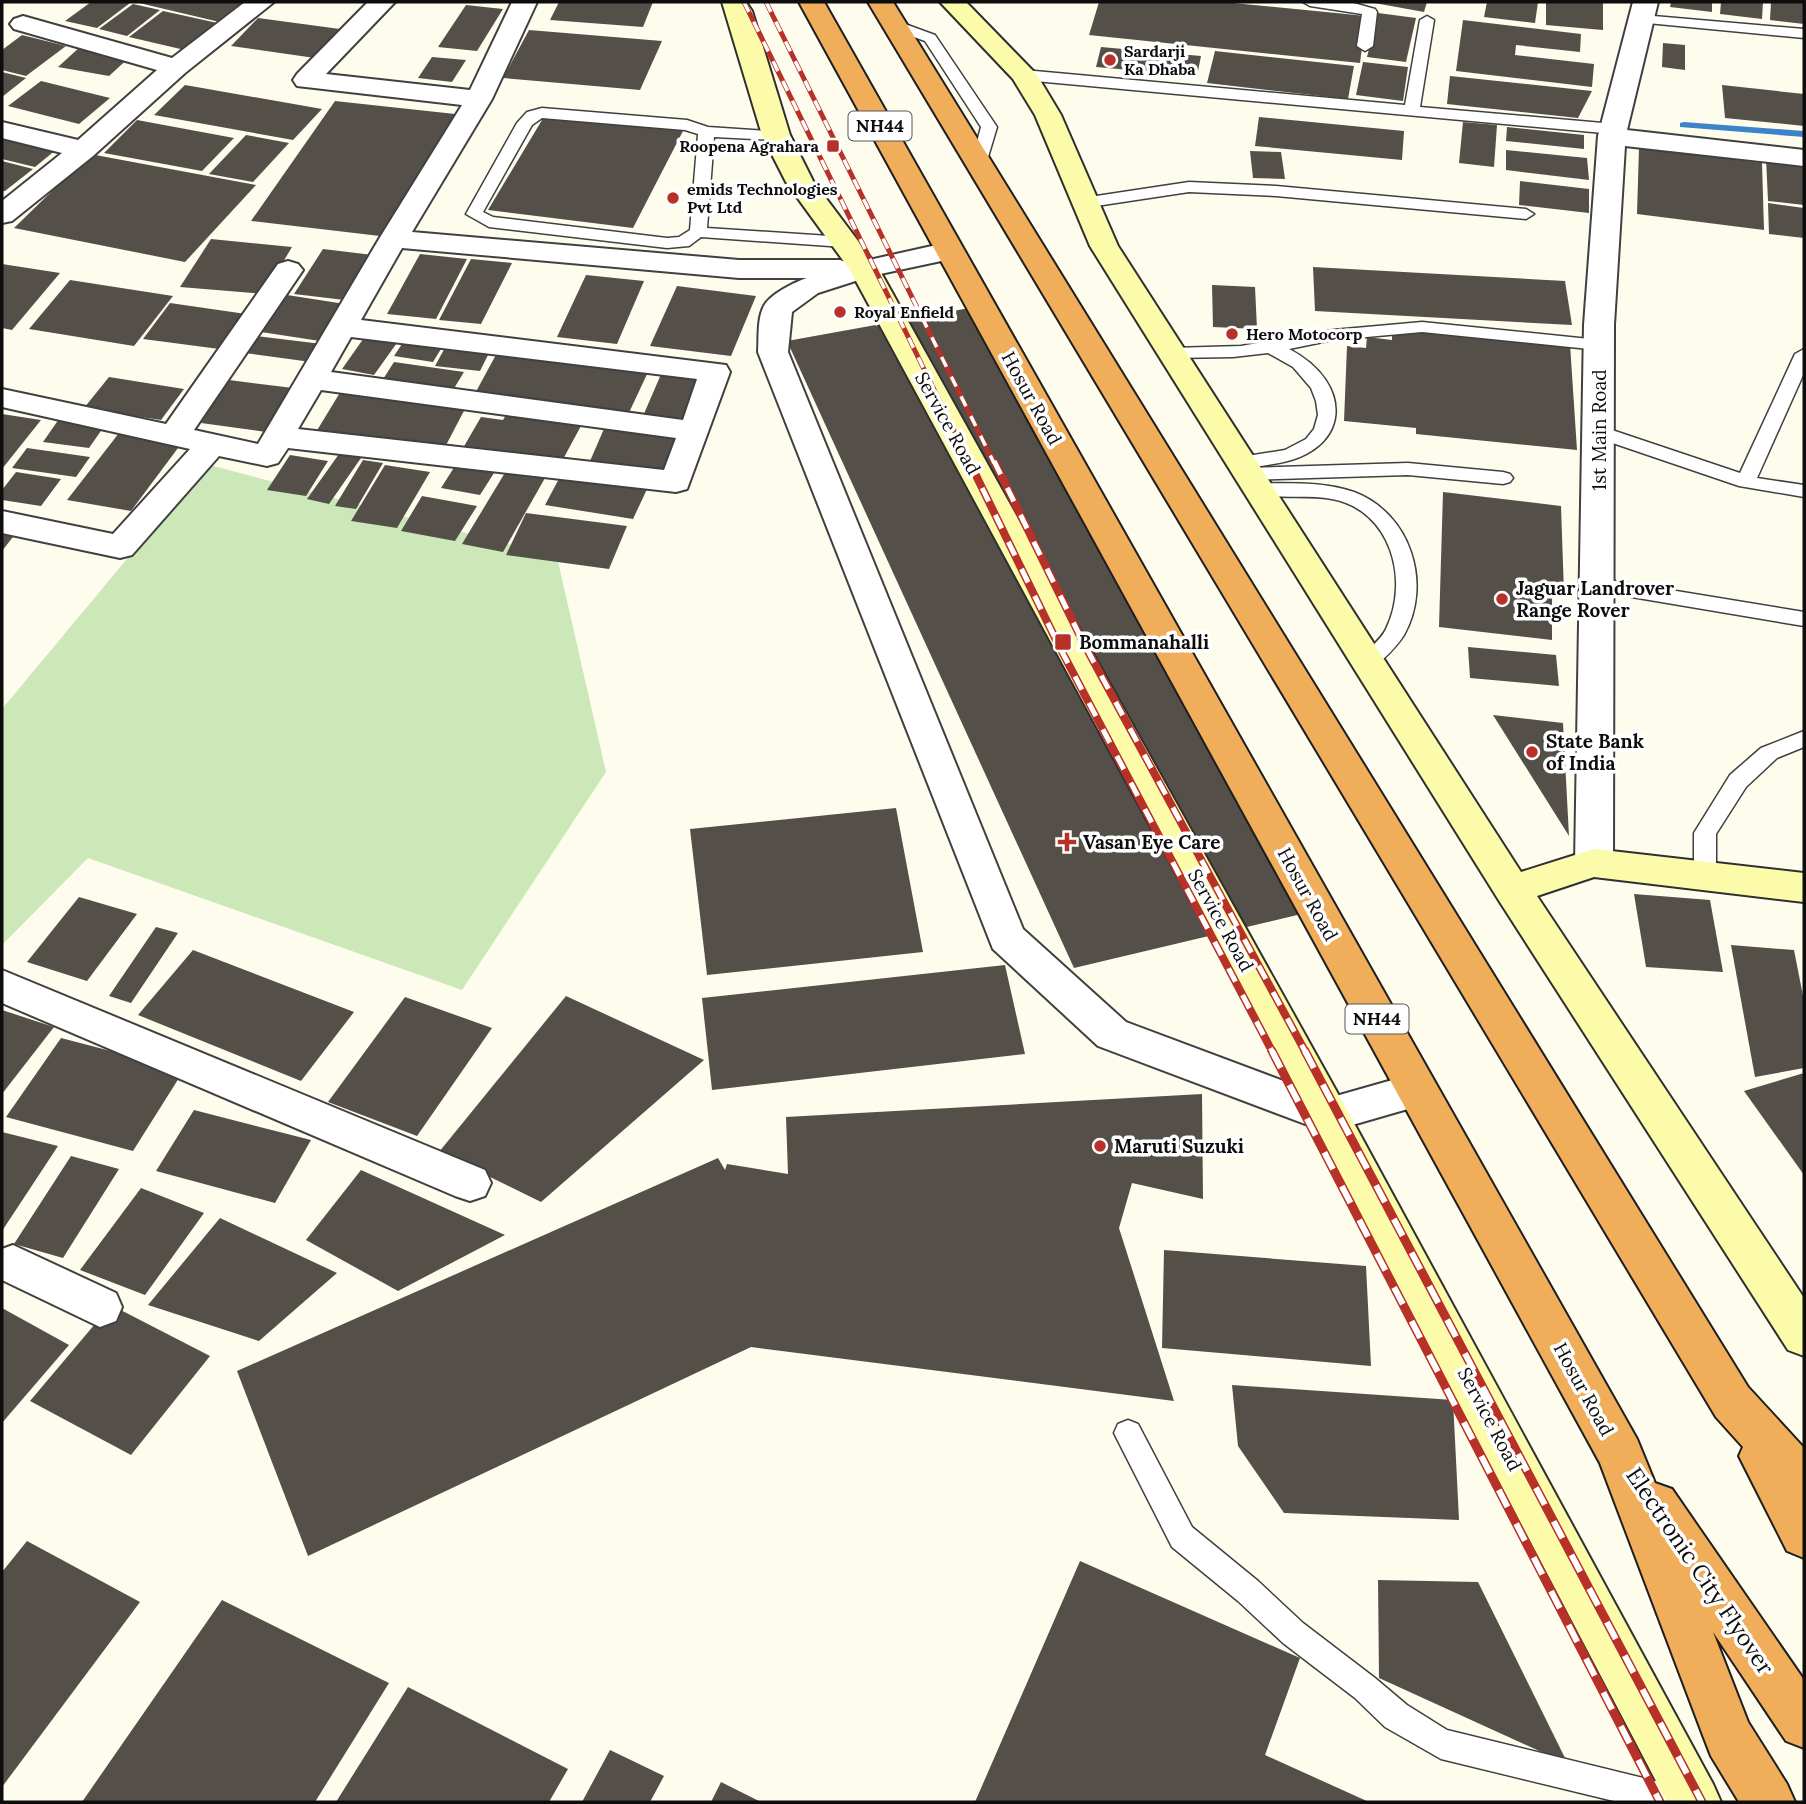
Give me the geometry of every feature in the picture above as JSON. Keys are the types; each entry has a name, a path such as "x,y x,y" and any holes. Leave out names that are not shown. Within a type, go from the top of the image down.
{"highway":[{"name":"Hosur Road","path":"811,2 1620,1454 1729,1738 1769,1802"},
{"path":"887,13 1732,1402 1804,1535"},
{"path":"1732,1402 1804,1481"},
{"name":"Electronic City Flyover","path":"1620,1454 1804,1723"}],"street":[{"path":"2,215 83,150 176,67 261,2"},
{"path":"382,2 306,80 479,99"},
{"path":"2,398 267,456 393,239 479,99 524,2"},
{"name":"Service Road","path":"734,2 776,135 800,182 854,255 1328,1115 1695,1802"},
{"path":"952,2 1024,75 1048,115 1083,203 1104,246 1512,889 1804,1336"},
{"path":"12,31 50,6"},
{"name":"1st Main Road","path":"1594,863 1600,345 1613,133 1643,10"},
{"path":"12,31 176,67"},
{"path":"2,130 83,150"},
{"path":"1613,133 1804,158"},
{"path":"393,239 738,269 854,255 950,251"},
{"path":"854,255 777,308 773,352 1007,939 1112,1034 1328,1115 1417,1090"},
{"path":"174,436 288,270"},
{"path":"278,437 676,482 715,372 342,327"},
{"path":"312,379 695,431"},
{"path":"2,522 120,547 212,444"},
{"path":"1512,889 1594,863 1804,887"},
{"path":"2,986 470,1183"},
{"path":"6,1266 100,1307"}],"lane":[{"path":"1310,2 1358,7 1370,12 1365,47"},
{"path":"1643,10 1804,34"},
{"path":"1412,109 1427,20"},
{"path":"1024,75 1412,109 1613,133"},
{"path":"776,135 706,132 687,125 542,113 533,115 525,123 474,214 489,222 667,243 683,242 698,232 854,255"},
{"path":"698,232 706,132"},
{"path":"1083,203 1189,187 1276,191 1526,214"},
{"path":"1172,353 1241,351 1333,335 1422,327 1600,345"},
{"path":"1250,475 1313,443 1322,430 1327,408 1322,390 1296,359 1270,346"},
{"path":"1746,482 1804,354"},
{"path":"1599,432 1746,482 1804,491"},
{"path":"1250,475 1408,469 1503,478"},
{"path":"1250,475 1354,500 1377,516 1397,537 1408,570 1400,620 1394,635 1368,662"},
{"path":"1597,585 1804,619"},
{"path":"1705,874 1705,833 1738,781 1769,753 1804,739"},
{"path":"1128,1433 1182,1537 1396,1716 1441,1744 1680,1802"}],"green space":[{"path":"206,464 557,557 606,772 462,990 88,858 2,945 2,709"}],"building":[{"path":"91,2 130,3 97,28 65,21"},
{"path":"135,2 256,2 228,24"},
{"path":"559,2 653,2 643,27 550,20"},
{"path":"1099,2 1223,2 1366,16 1360,63 1089,35"},
{"path":"1369,2 1427,2 1424,12"},
{"path":"1487,2 1538,2 1535,23 1484,17"},
{"path":"1546,2 1603,2 1603,30 1546,25"},
{"path":"1671,2 1712,2 1712,12 1670,7"},
{"path":"1721,2 1763,2 1762,19 1720,14"},
{"path":"1771,2 1804,2 1804,24 1770,20"},
{"path":"133,4 160,10 127,36 99,29"},
{"path":"466,5 503,9 477,51 438,47"},
{"path":"163,11 222,24 189,51 129,37"},
{"path":"1378,13 1416,18 1406,62 1367,57"},
{"path":"258,18 340,29 315,58 231,46"},
{"path":"1463,20 1581,34 1580,52 1516,45 1515,55 1594,64 1592,87 1456,71"},
{"path":"529,30 662,41 640,90 503,78"},
{"path":"22,35 66,46 26,76 2,70 2,50"},
{"path":"1663,43 1685,45 1685,70 1662,67"},
{"path":"81,46 132,55 109,76 58,67"},
{"path":"1101,47 1201,56 1197,76 1096,67"},
{"path":"1215,51 1354,66 1348,99 1207,83"},
{"path":"432,57 466,60 452,82 418,78"},
{"path":"1363,62 1408,67 1403,101 1356,95"},
{"path":"2,72 26,78 2,97"},
{"path":"1450,76 1592,91 1578,118 1447,104"},
{"path":"41,81 110,98 79,124 8,106"},
{"path":"185,85 322,109 293,140 154,115"},
{"path":"1722,85 1804,94 1804,126 1725,118"},
{"path":"335,101 455,114 380,236 251,221"},
{"path":"545,115 683,131 633,228 488,210"},
{"path":"1259,117 1404,131 1402,160 1255,146"},
{"path":"137,120 234,138 202,171 104,153"},
{"path":"1463,122 1497,125 1494,167 1459,163"},
{"path":"1507,127 1584,135 1584,149 1506,141"},
{"path":"246,135 289,143 253,182 209,174"},
{"path":"3,136 57,149 35,167 2,159"},
{"path":"1639,148 1762,163 1764,230 1637,214"},
{"path":"1506,150 1587,158 1589,180 1506,170"},
{"path":"1250,151 1281,152 1285,179 1253,178"},
{"path":"90,154 256,185 185,262 14,228"},
{"path":"1766,158 1804,163 1804,205 1768,201"},
{"path":"2,161 33,169 2,191"},
{"path":"1520,181 1589,189 1589,213 1519,205"},
{"path":"1768,203 1804,208 1804,238 1769,234"},
{"path":"211,239 292,247 264,294 180,287"},
{"path":"323,249 381,256 353,301 294,294"},
{"path":"420,254 467,259 436,319 387,314"},
{"path":"471,259 512,263 481,324 439,320"},
{"path":"2,264 60,273 12,330 2,328"},
{"path":"1313,267 1565,281 1572,325 1315,311"},
{"path":"586,275 644,281 617,344 557,337"},
{"path":"70,280 173,296 134,346 29,329"},
{"path":"1212,285 1255,287 1257,329 1213,327"},
{"path":"677,286 756,296 731,356 650,346"},
{"path":"287,295 345,304 320,341 261,332"},
{"path":"170,303 253,315 227,350 143,339"},
{"path":"975,307 1314,911 1074,968 787,341"},
{"path":"1392,330 1570,344 1577,450 1416,434 1416,428 1344,421 1347,346 1366,348 1367,337 1392,340"},
{"path":"366,335 399,340 374,375 342,369"},
{"path":"256,336 322,344 311,362 245,353"},
{"path":"406,338 444,344 433,362 394,356"},
{"path":"447,344 491,349 480,371 435,366"},
{"path":"498,351 649,370 626,419 472,399"},
{"path":"394,362 464,372 450,395 380,384"},
{"path":"662,372 702,377 683,421 643,416"},
{"path":"109,377 184,389 161,420 84,408"},
{"path":"229,380 293,388 266,432 201,423"},
{"path":"341,391 466,407 444,449 316,432"},
{"path":"507,413 582,424 561,463 463,448 481,417 503,420"},
{"path":"2,414 41,420 2,469"},
{"path":"59,419 105,425 89,448 43,442"},
{"path":"607,422 689,432 673,471 590,461"},
{"path":"119,433 181,444 131,511 67,500"},
{"path":"27,448 90,457 76,477 12,468"},
{"path":"339,454 361,458 329,504 307,499"},
{"path":"290,455 328,461 306,496 267,490"},
{"path":"363,460 383,463 356,509 335,506"},
{"path":"385,465 430,472 397,528 351,521"},
{"path":"455,466 494,473 480,495 441,488"},
{"path":"506,471 545,478 503,552 462,544"},
{"path":"16,472 61,479 41,506 2,500 2,490"},
{"path":"562,473 648,487 633,519 545,505"},
{"path":"1443,492 1561,506 1564,593 1552,595 1552,640 1439,627"},
{"path":"422,496 477,506 455,541 401,531"},
{"path":"526,513 627,526 609,569 506,555"},
{"path":"2,530 16,533 2,551"},
{"path":"1468,647 1556,655 1559,686 1470,678"},
{"path":"1493,715 1563,723 1569,836"},
{"path":"896,808 923,952 707,975 690,829"},
{"path":"1634,894 1710,900 1723,972 1646,967"},
{"path":"79,897 137,914 87,981 27,962"},
{"path":"156,927 178,933 131,1003 109,996"},
{"path":"1731,945 1794,950 1804,1001 1804,1068 1755,1077"},
{"path":"193,950 354,1012 301,1081 138,1015"},
{"path":"1005,965 1025,1054 712,1090 702,998"},
{"path":"566,996 704,1060 541,1202 439,1152"},
{"path":"405,997 492,1028 417,1136 328,1102"},
{"path":"2,1010 54,1027 2,1094"},
{"path":"61,1038 184,1070 133,1151 6,1117"},
{"path":"1804,1073 1804,1175 1744,1091"},
{"path":"1202,1094 1203,1199 1132,1183 1119,1228 1174,1401 751,1347 308,1556 237,1371 718,1158 725,1170 727,1164 788,1174 786,1117"},
{"path":"194,1110 311,1140 275,1203 156,1171"},
{"path":"2,1132 58,1146 2,1231"},
{"path":"71,1156 119,1169 63,1258 14,1244"},
{"path":"361,1170 505,1235 398,1291 306,1240"},
{"path":"141,1188 204,1213 145,1295 80,1270"},
{"path":"220,1218 337,1273 259,1341 148,1305"},
{"path":"1164,1250 1366,1266 1371,1366 1162,1348"},
{"path":"111,1305 210,1356 131,1455 30,1401"},
{"path":"2,1308 69,1345 2,1423"},
{"path":"1232,1385 1453,1400 1459,1520 1284,1513 1238,1446"},
{"path":"27,1541 140,1602 2,1787 2,1572"},
{"path":"1080,1561 1300,1658 1265,1755 1369,1802 975,1802"},
{"path":"1378,1580 1478,1582 1568,1764 1379,1678"},
{"path":"222,1600 389,1683 315,1802 82,1802"},
{"path":"408,1687 568,1769 549,1802 336,1802"},
{"path":"610,1750 664,1776 650,1802 582,1802"},
{"path":"721,1782 761,1802 711,1802"}],"waterway":[{"path":"1684,125 1804,134"}],"railway":[{"path":"744,2 970,463"},
{"path":"766,2 994,463"},
{"path":"969,461 1059,646 1273,1053"},
{"path":"994,461 1083,642 1306,1053"},
{"path":"1272,1051 1660,1802"},
{"path":"1305,1051 1702,1802"}],"place":[{"name":"Sardarji Ka Dhaba","path":"1110,60"},
{"name":"Roopena Agrahara","path":"833,146"},
{"name":"emids Technologies Pvt Ltd","path":"673,198"},
{"name":"Royal Enfield","path":"840,312"},
{"name":"Hero Motocorp","path":"1232,334"},
{"name":"Jaguar Landrover Range Rover","path":"1502,599"},
{"name":"Bommanahalli","path":"1063,642"},
{"name":"State Bank of India","path":"1532,752"},
{"name":"Vasan Eye Care","path":"1067,842"},
{"name":"Maruti Suzuki","path":"1100,1146"}]}
